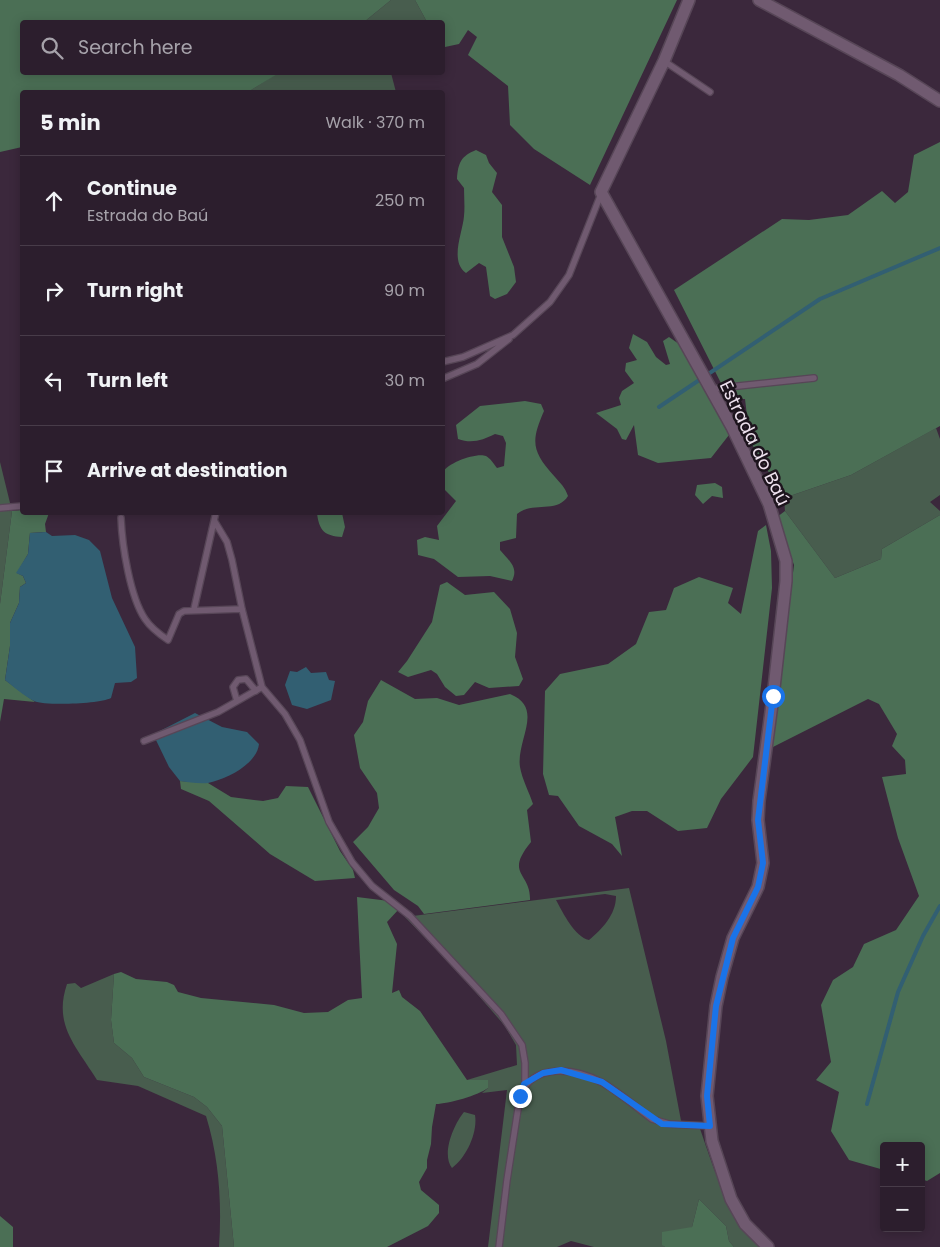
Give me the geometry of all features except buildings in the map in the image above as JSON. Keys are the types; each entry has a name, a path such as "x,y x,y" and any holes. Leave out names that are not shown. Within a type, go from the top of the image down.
{"street":[{"path":"602,192 664,61 689,0"},
{"path":"759,0 899,75 940,101"},
{"name":"Estrada do Baú","path":"602,192 732,427 769,504 786,560 786,581 759,801 758,820 763,863 758,887 733,938 716,1006 707,1096 710,1126 719,1168 731,1199 745,1224 768,1247"}],"lane":[{"path":"664,61 710,92"},
{"path":"445,378 477,364 550,302 569,275 602,192"},
{"path":"445,361 463,357 513,335"},
{"path":"710,388 814,378"},
{"path":"0,508 20,506"},
{"path":"194,609 215,515"},
{"path":"121,518 122,546 139,608 145,620 153,629 168,640 179,614 194,609 242,609"},
{"path":"214,522 227,542 262,687 285,714 300,740 329,822 352,862 372,886 410,916 501,1014 522,1045 525,1064 524,1084 514,1130 499,1247"},
{"path":"237,701 233,687 238,680 246,679 256,691"},
{"path":"144,741 218,712 262,687"},
{"path":"524,1084 543,1073 561,1070 602,1082 662,1124 710,1126"}],"green space":[{"path":"0,0 391,0 366,20 20,20 20,75 276,75 251,90 20,90 20,147 0,152"},
{"path":"391,0 415,0 426,20 366,20"},
{"path":"415,0 677,0 590,185 534,149 510,125 508,86 468,55 477,37 468,30 459,44 445,47 445,20 426,20"},
{"path":"274,75 392,75 395,90 251,90"},
{"path":"940,142 940,426 851,475 784,498 750,441 745,399 729,399 674,290 782,219 809,220 848,215 882,191 895,203 908,192 914,155"},
{"path":"476,150 486,155 489,163 497,173 492,192 502,205 502,237 514,267 516,282 507,294 495,299 490,296 486,267 479,263 466,273 458,261 458,246 464,213 464,188 457,179 457,173 461,161"},
{"path":"633,334 647,342 656,357 666,365 670,364 663,341 669,337 679,344 729,435 711,458 658,463 638,455 634,425 626,440 622,439 617,429 596,413 621,405 619,398 622,391 634,383 625,371 626,363 637,360 629,348"},
{"path":"525,401 541,404 544,411 535,438 538,453 541,460 564,488 568,496 558,505 530,508 517,514 516,538 500,542 500,550 514,568 512,581 490,576 458,577 434,559 418,555 417,540 425,537 439,540 437,526 456,501 445,490 445,470 450,465 463,459 482,455 489,458 497,468 504,466 506,443 503,436 495,434 477,441 458,439 456,425 480,406"},
{"path":"936,428 940,439 940,495 930,502 940,511 940,515 882,549 881,559 835,578 785,511 784,498 851,475"},
{"path":"0,462 12,511 0,604"},
{"path":"715,483 722,487 723,498 712,496 703,504 695,495 697,485"},
{"path":"20,510 20,515 48,515 45,524 46,532 30,533 28,554 17,573 23,576 26,583 20,587 19,603 10,623 10,646 5,680 35,702 4,699 0,722 0,604 12,511"},
{"path":"785,511 835,578 881,559 882,549 940,515 940,1173 927,1181 925,1180 925,1142 880,1142 880,1169 849,1160 831,1131 839,1092 816,1080 831,1062 821,1005 833,980 853,967 864,944 896,930 919,896 898,838 882,777 906,774 905,760 892,746 897,734 879,704 868,699 771,748 794,565 777,517"},
{"path":"317,515 342,515 345,527 342,537 327,534 319,524"},
{"path":"766,525 771,551 772,588 753,757 721,799 707,828 678,831 647,811 632,811 615,817 622,856 612,844 579,826 558,796 549,795 543,774 545,691 560,674 608,664 636,644 649,612 666,610 674,588 699,577 733,588 728,603 741,614 758,531"},
{"path":"447,582 465,595 494,592 510,609 517,633 515,657 523,679 519,686 489,688 475,682 464,695 456,696 445,687 437,674 431,670 408,677 398,672 432,622 440,585"},
{"path":"381,680 415,699 437,698 459,705 510,694 520,700 526,708 527,726 520,757 520,767 533,804 527,810 531,842 523,853 519,867 527,884 530,900 424,914 418,906 394,890 353,842 368,827 379,808 377,793 360,768 354,735 363,722 368,701"},
{"path":"180,781 208,783 231,797 263,801 278,798 286,786 308,787 340,851 353,870 355,878 315,881 270,854 209,801 181,789"},
{"path":"629,888 666,1041 682,1126 699,1126 723,1191 739,1219 763,1247 734,1247 729,1241 726,1226 699,1199 692,1227 662,1244 665,1247 594,1247 571,1241 557,1247 488,1247 507,1090 482,1093 488,1088 467,1080 517,1065 516,1045 505,1026 460,974 405,917","holes":["605,894 616,896 611,915 589,940 574,929 556,900"]},
{"path":"357,897 389,901 399,909 387,922 397,944 392,993 399,990 402,997 420,1011 467,1080 488,1080 488,1088 463,1099 436,1104 427,1168 419,1182 421,1190 439,1205 439,1213 428,1226 387,1247 234,1247 222,1126 207,1107 194,1097 144,1077 132,1058 114,1043 111,1020 114,974 121,972 136,979 167,982 174,985 178,992 201,998 274,1005 304,1013 328,1012 348,1000 362,998"},
{"path":"114,974 111,1020 114,1043 132,1058 144,1077 194,1097 207,1107 222,1126 234,1247 219,1247 220,1214 217,1164 206,1116 138,1086 97,1080 69,1035 63,1012 63,999 67,984 75,983 81,988"},
{"path":"464,1112 475,1115 475,1129 466,1152 452,1168 449,1162 448,1147 456,1124"},
{"path":"699,1199 726,1226 729,1241 734,1247 665,1247 662,1245 662,1232 692,1227"},
{"path":"0,1216 13,1227 13,1247 0,1247"}],"water":[{"path":"46,532 52,536 75,535 89,540 100,551 112,598 135,647 137,678 131,682 115,683 111,698 84,703 40,703 27,697 5,680 10,646 10,623 19,603 20,587 26,583 23,576 16,573 28,554 30,533"},
{"path":"306,667 311,673 326,672 329,680 335,681 331,700 307,709 292,705 285,685 290,671 297,672"},
{"path":"195,713 222,727 247,732 259,744 253,758 240,770 216,781 201,783 180,781 169,767 154,736 156,733"}],"waterway":[{"path":"659,407 820,299 940,248"},
{"path":"867,1104 898,992 923,936 940,906"}],"route":[{"path":"520,1096 524,1084 543,1073 561,1070 602,1082 652,1119 662,1124 710,1126 707,1096 716,1006 722,976 733,938 758,887 763,863 758,820 759,801 773,696"}]}
